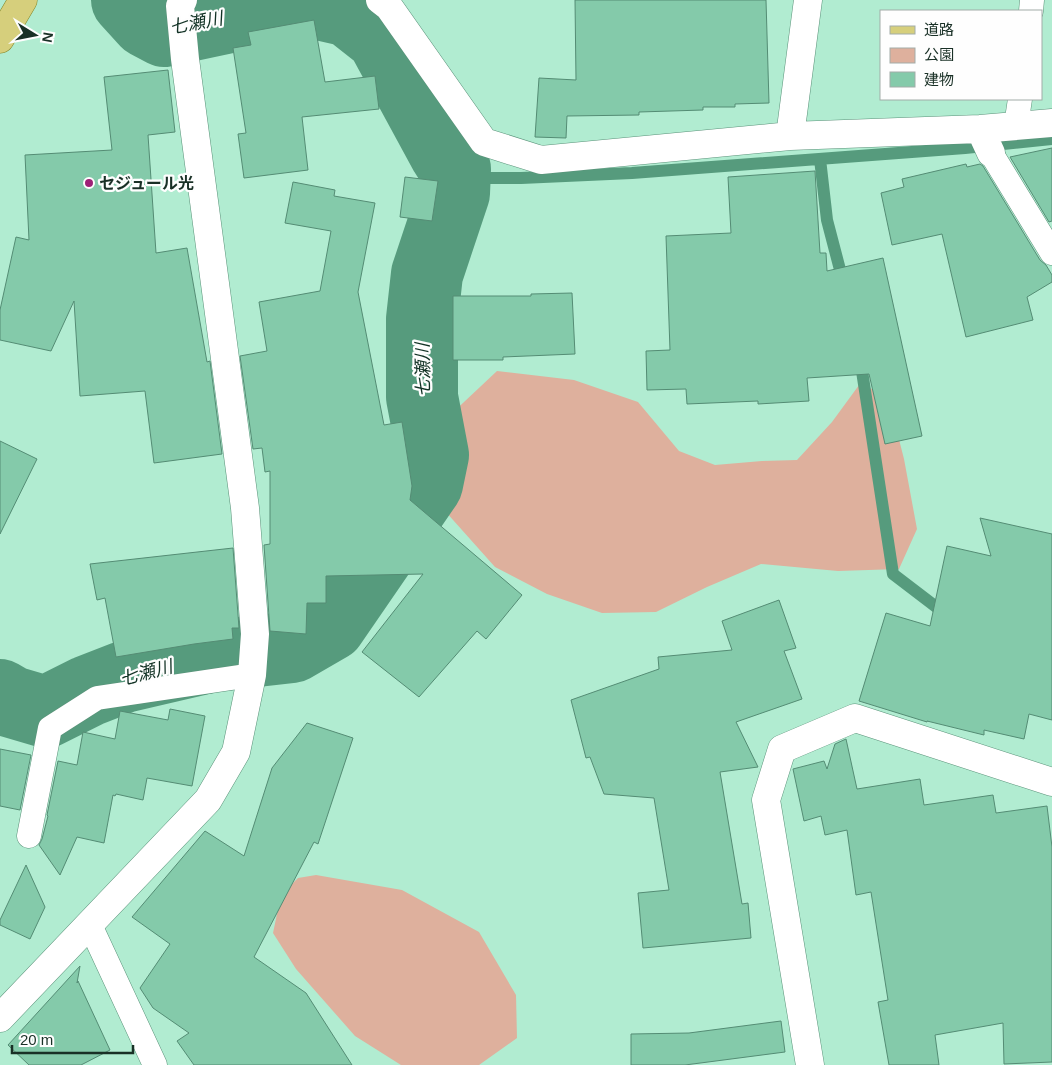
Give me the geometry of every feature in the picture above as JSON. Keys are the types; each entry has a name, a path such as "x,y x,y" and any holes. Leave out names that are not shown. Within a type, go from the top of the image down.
{"main road":[{"path":"0,39 23,0"}],"street":[{"path":"790,136 808,0"},
{"path":"386,2 484,142 541,160 790,136 986,141 1016,126 1052,123"},
{"path":"0,1018 208,800 236,752 253,668 255,634 245,508 184,45 182,3"},
{"path":"810,1065 766,800 782,749 855,718 1052,782"}],"lane":[{"path":"1016,126 1020,100"},
{"path":"986,141 1052,253"},
{"path":"29,836 50,728 97,698 253,668"},
{"path":"90,924 155,1065"}],"green space":[{"path":"497,371 574,380 638,402 679,451 715,465 797,460 832,422 862,381 890,404 904,459 917,529 899,569 838,571 761,564 707,587 656,612 602,613 547,594 495,567 437,502 447,418"},
{"path":"316,875 402,890 479,932 516,995 517,1038 479,1065 401,1065 355,1036 296,969 273,933 281,895 298,878"}],"building":[{"path":"575,0 766,0 769,103 735,104 735,107 703,107 703,110 639,112 639,115 567,116 566,138 535,137 539,78 576,80"},
{"path":"314,20 325,82 375,76 379,109 302,117 308,170 244,178 238,134 246,133 233,48 251,45 248,32"},
{"path":"168,70 175,132 148,135 156,253 187,248 207,362 210,361 222,454 154,463 145,391 80,396 74,301 51,351 0,340 0,310 16,237 29,240 25,155 112,150 104,77"},
{"path":"1052,148 1052,221 1049,222 1010,157"},
{"path":"966,164 967,167 980,164 983,166 1040,260 1046,265 1052,275 1052,282 1027,297 1033,320 966,337 942,234 892,245 881,193 904,187 902,179"},
{"path":"815,171 820,253 826,253 827,271 883,258 922,436 885,444 869,374 807,378 809,401 758,404 758,401 687,404 686,389 647,390 646,351 670,350 666,236 731,233 728,177"},
{"path":"405,177 438,181 432,221 400,217"},
{"path":"293,182 335,190 334,196 375,203 358,292 384,425 402,422 412,486 410,500 522,595 486,639 477,631 419,697 362,652 423,574 326,576 326,603 307,603 306,634 270,631 264,545 270,544 270,471 265,472 262,448 253,449 240,356 267,351 259,302 320,291 331,231 285,223"},
{"path":"572,293 575,354 503,357 503,360 453,360 453,296 531,296 531,294"},
{"path":"0,441 37,459 0,534"},
{"path":"980,518 1052,534 1052,720 1029,714 1024,739 984,730 984,735 927,722 859,701 886,613 930,626 947,546 991,556"},
{"path":"233,548 239,628 232,628 233,639 116,657 105,598 97,600 90,564"},
{"path":"779,600 796,648 784,651 802,699 736,722 758,767 720,772 742,904 748,903 751,938 643,948 638,893 669,890 654,798 604,794 590,757 586,758 571,700 659,669 658,657 732,650 722,621"},
{"path":"170,709 205,716 192,786 147,778 143,800 113,795 104,843 77,837 60,875 39,845 48,816 58,761 77,765 83,732 115,739 120,711 168,720"},
{"path":"307,723 353,738 318,844 314,842 254,957 306,993 352,1065 194,1065 177,1041 189,1033 153,1008 140,988 170,944 132,917 205,831 244,856 272,768"},
{"path":"846,739 857,789 920,779 924,805 993,795 996,813 1047,806 1052,847 1052,1062 1004,1064 1003,1023 935,1035 939,1065 889,1065 878,1002 888,1000 871,892 856,895 847,830 825,835 821,816 804,821 793,769 824,761 827,769 835,744"},
{"path":"0,749 31,755 20,810 0,806"},
{"path":"26,865 45,907 30,939 0,925 0,920"},
{"path":"80,966 77,983 78,981 110,1050 81,1065 29,1065 8,1045"},
{"path":"781,1021 785,1052 685,1065 631,1065 631,1034 689,1033"}],"waterway":[{"name":"七瀬川","path":"0,695 12,702 46,712 88,691 124,677 214,656 292,647 330,625 427,484 433,455 422,397 422,319 427,274 454,193 455,169 382,37 349,11 305,1 164,31 147,22 127,0"},
{"path":"455,169 471,178 521,178 632,173 965,148 1052,139"},
{"path":"820,159 827,220 844,285"},
{"path":"860,358 893,574 948,616"}],"place":[{"name":"セジュール光","path":"89,183"}]}
